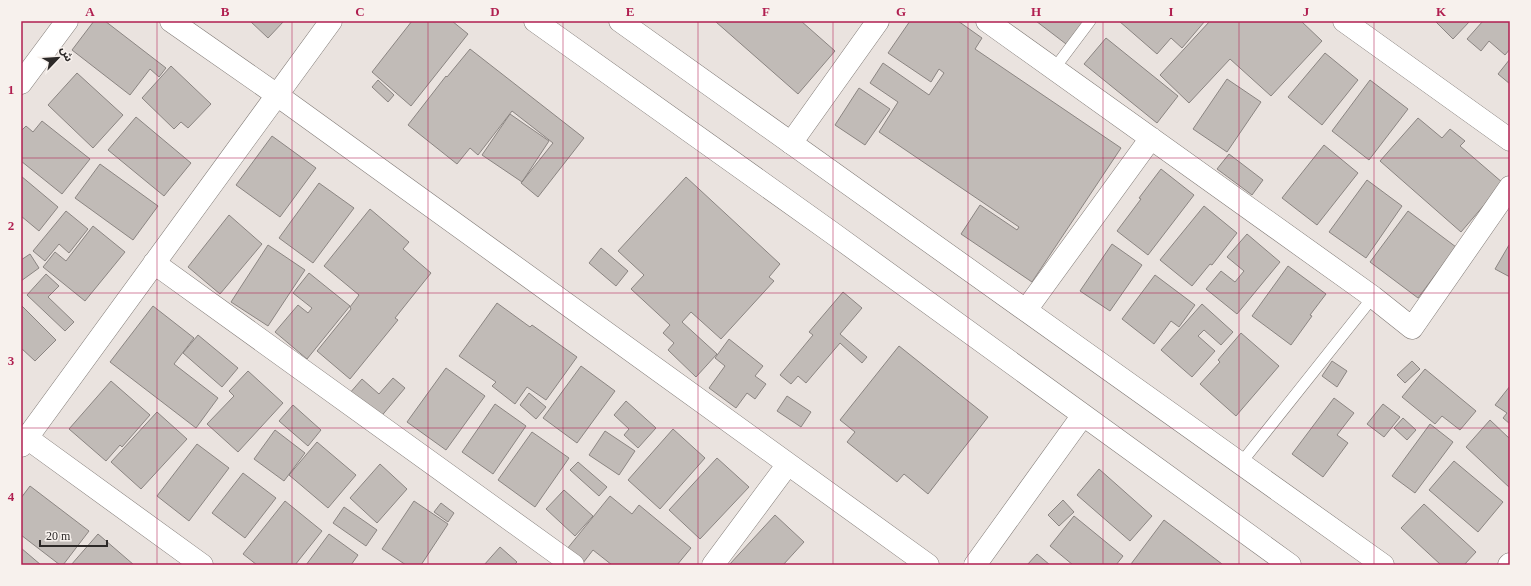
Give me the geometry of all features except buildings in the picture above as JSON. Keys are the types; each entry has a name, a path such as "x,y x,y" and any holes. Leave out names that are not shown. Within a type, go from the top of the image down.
{"street":[{"path":"21,83 67,21"},
{"path":"171,21 277,95 928,565"},
{"path":"202,565 24,442 331,21"},
{"path":"535,21 832,232 1290,565"},
{"path":"620,21 1383,565"},
{"path":"791,143 878,21"},
{"path":"987,21 1373,297 1412,328 1510,187"},
{"path":"1347,22 1510,140"},
{"path":"1026,310 1151,138"},
{"path":"154,264 573,565"},
{"path":"975,565 1083,415"},
{"path":"713,565 788,464"}],"lane":[{"path":"1054,69 1090,21"},
{"path":"1241,463 1373,297"}]}
